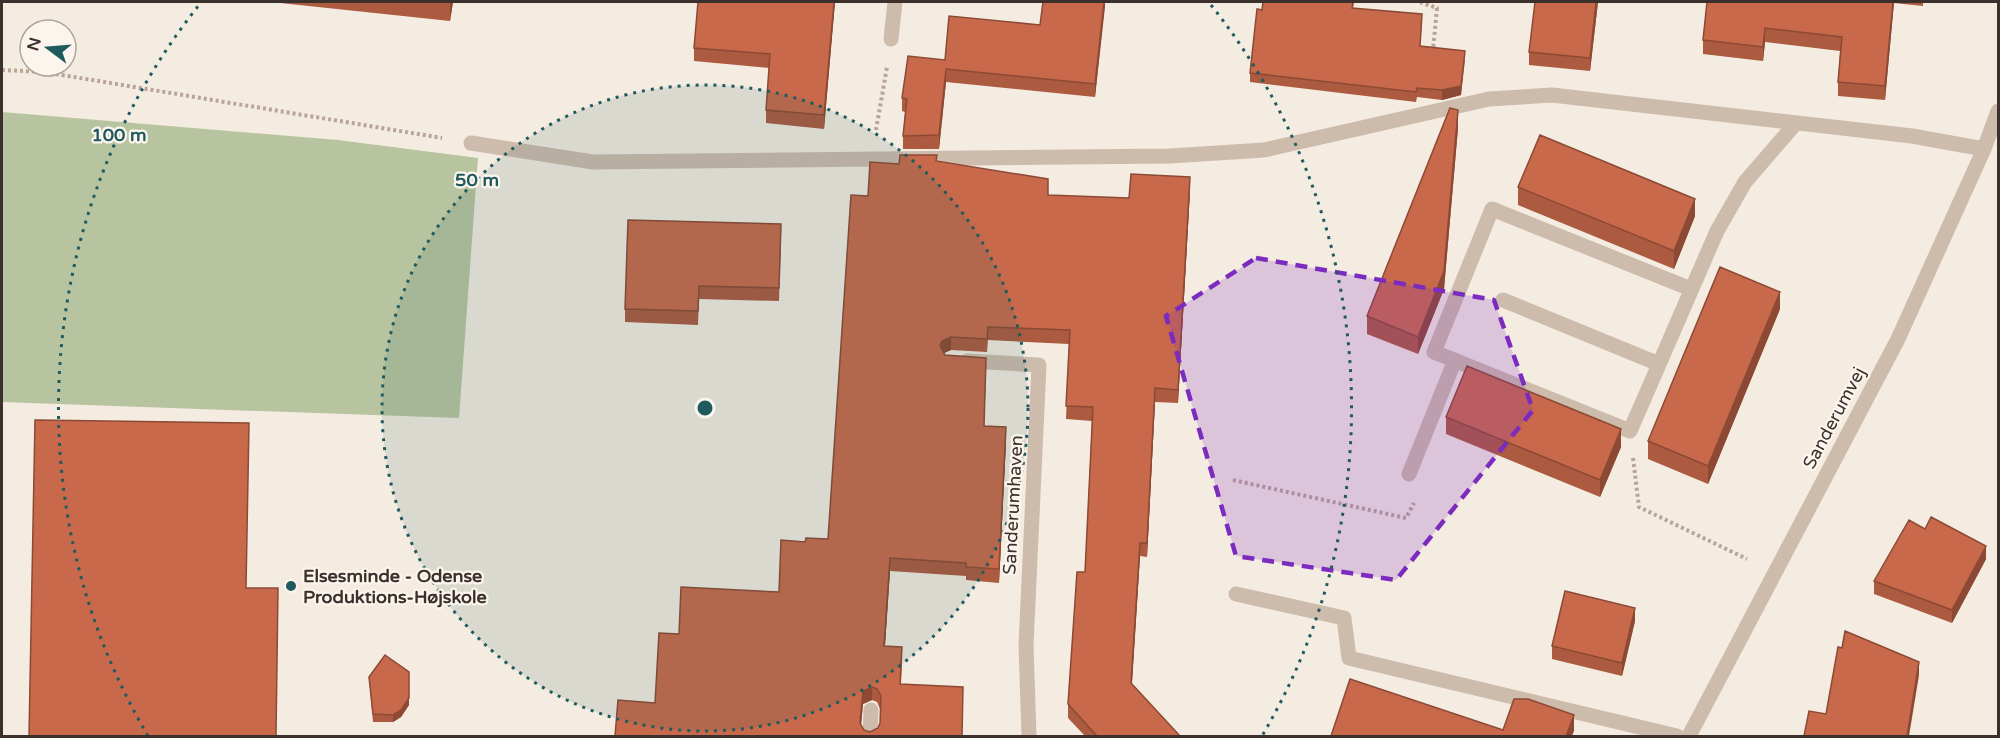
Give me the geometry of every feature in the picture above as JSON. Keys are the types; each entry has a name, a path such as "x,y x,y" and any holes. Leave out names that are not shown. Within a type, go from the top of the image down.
{"street":[{"path":"891,39 895,2"},
{"path":"471,142 593,162 1170,156 1264,150 1489,99 1552,95 1912,136 1984,149"},
{"name":"Sanderumvej","path":"1689,736 1898,339 1984,149 1998,111"},
{"path":"1692,290 1492,208 1434,352 1630,431 1692,290 1717,231 1745,182 1796,123"},
{"path":"1503,300 1659,364"},
{"name":"Sanderumhaven","path":"950,360 1039,365 1026,645 1029,736"},
{"path":"1409,474 1455,360"},
{"path":"1236,594 1344,618 1349,658 1677,736"},
{"path":"870,736 871,710"}],"path":[{"path":"1420,2 1437,8 1432,55"},
{"path":"872,158 891,39"},
{"path":"2,70 44,72 471,142"},
{"path":"1630,431 1639,507 1775,572"},
{"path":"1233,480 1406,518 1416,499 1409,474"}],"highlighted area":[{"path":"1256,258 1494,300 1533,410 1396,580 1236,556 1166,316"}],"green space":[{"path":"2,112 338,140 478,158 459,418 2,402"}],"building":[{"path":"698,2 834,2 824,115 766,110 770,54 694,48"},
{"path":"1043,2 1104,2 1095,84 946,69 939,135 903,136 907,99 902,98 908,56 945,60 949,16 1040,25"},
{"path":"1263,2 1353,2 1352,8 1422,14 1420,46 1465,51 1461,86 1442,90 1417,88 1416,92 1250,73 1257,9 1262,10"},
{"path":"1535,2 1596,2 1590,58 1529,52"},
{"path":"1707,2 1893,2 1885,86 1838,82 1842,37 1765,28 1763,47 1703,40"},
{"path":"1450,108 1458,110 1444,271 1418,337 1367,316"},
{"path":"1540,135 1695,199 1674,251 1518,187"},
{"path":"900,155 937,155 936,161 1048,179 1048,195 1129,198 1131,174 1190,177 1178,390 1155,388 1147,543 1140,543 1131,683 1180,736 1097,736 1068,704 1077,572 1085,572 1093,407 1066,406 1070,330 988,327 987,339 951,337 942,341 940,346 945,355 986,358 984,426 1006,427 999,569 966,567 966,563 890,558 884,646 902,647 900,684 963,687 962,736 615,736 618,700 655,703 659,633 679,634 681,587 779,592 781,540 805,542 806,538 828,539 851,195 868,196 870,162 899,164","holes":["872,687 877,689 881,696 880,723 878,728 870,732 864,730 860,723 863,691"]},
{"path":"628,220 781,224 779,288 699,286 698,311 625,309"},
{"path":"1720,267 1780,292 1708,466 1648,441"},
{"path":"1467,366 1621,429 1600,480 1446,417"},
{"path":"35,420 249,423 246,588 278,588 276,736 29,736"},
{"path":"1931,517 1986,546 1952,610 1874,581 1909,520 1925,529"},
{"path":"1565,591 1635,608 1622,663 1552,646"},
{"path":"1845,631 1919,662 1907,736 1804,736 1809,711 1826,714 1838,647 1842,648"},
{"path":"385,655 409,672 409,698 401,710 393,715 373,714 369,677"},
{"path":"1350,679 1503,730 1514,699 1528,699 1574,715 1566,736 1331,736"}],"place":[{"name":"Elsesminde - Odense Produktions-Højskole","path":"291,586"}]}
